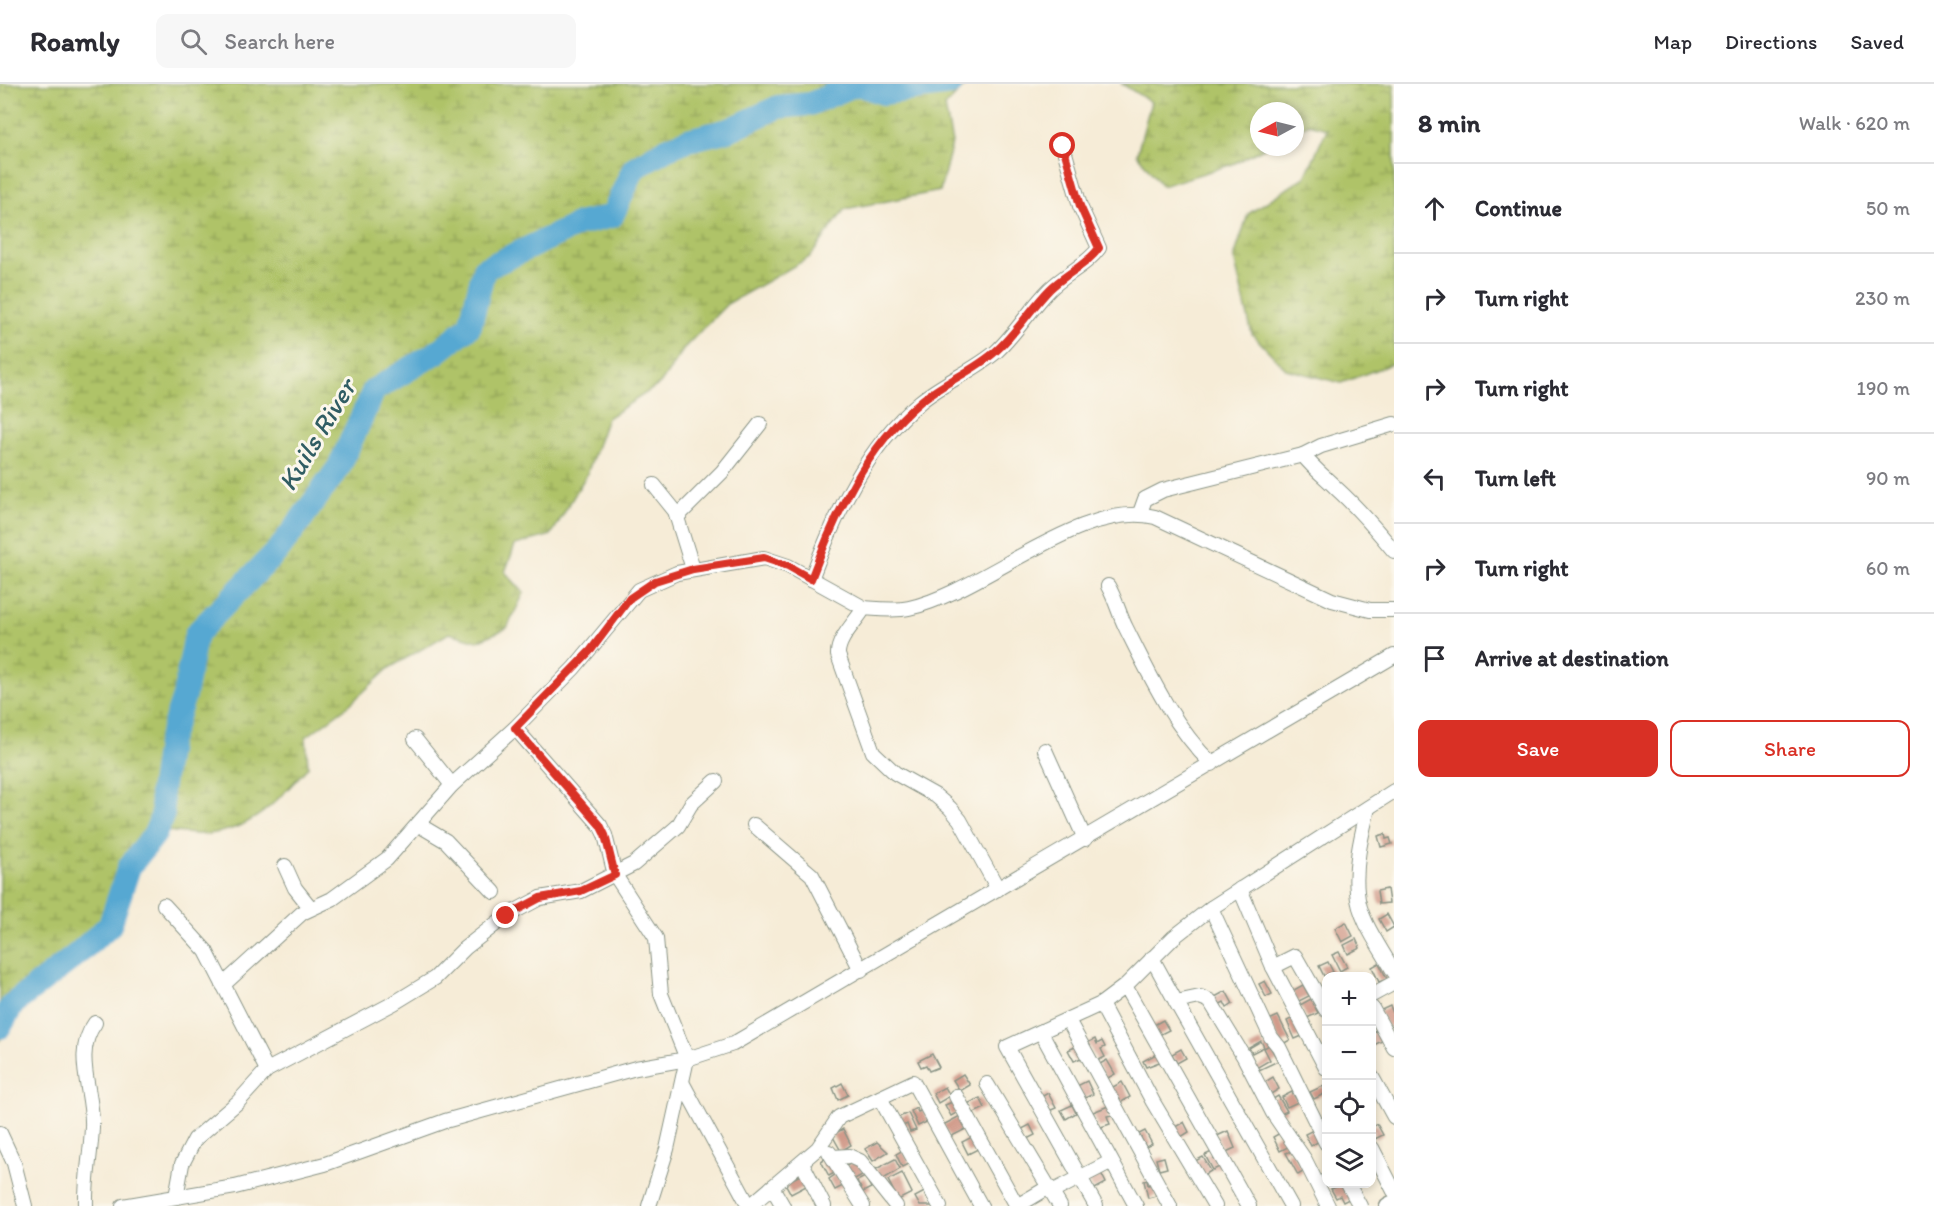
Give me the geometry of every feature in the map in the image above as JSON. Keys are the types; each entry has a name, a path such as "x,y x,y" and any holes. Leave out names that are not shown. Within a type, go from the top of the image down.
{"main road":[{"path":"1389,1206 1394,1203"}],"street":[{"path":"811,579 826,538 846,499 886,436 922,400 997,351 1032,313 1048,291 1099,248 1080,206 1063,146"},
{"path":"677,517 722,472 760,424"},
{"path":"1140,513 1145,499 1163,490 1303,455 1321,446 1394,424"},
{"path":"1303,455 1318,474 1335,486 1394,550"},
{"path":"654,485 669,501 677,517 693,569"},
{"path":"223,985 280,931 310,907 332,899 387,859 452,785 515,728 591,650 639,590 655,581 693,569 764,558 788,566 864,608 908,608 959,589 1070,532 1097,521 1140,513 1155,517 1332,600 1370,610 1394,610"},
{"path":"1108,586 1117,602 1124,626 1166,704 1192,745 1212,764"},
{"path":"864,608 855,624 839,643 838,655 873,752 890,769 936,796 950,808 960,820 998,890"},
{"path":"123,1206 235,1187 325,1164 445,1121 636,1068 687,1059 733,1044 1394,656"},
{"path":"515,728 600,825 605,835 615,875 656,938 661,994 687,1059 683,1084 657,1184 649,1206"},
{"path":"415,739 452,785"},
{"path":"1046,750 1085,839"},
{"path":"176,1197 182,1164 195,1139 238,1102 267,1070 394,1003 435,978 465,948 506,916 540,898 581,891 615,875 654,849 678,826 696,798 716,782"},
{"path":"1096,1206 1007,1047 1101,1004 1125,986 1152,958 1211,908 1394,791"},
{"path":"1368,808 1358,864 1357,892 1366,921 1394,972"},
{"path":"419,825 446,840 494,892"},
{"path":"754,825 812,874 861,970"},
{"path":"285,866 295,888 310,907"},
{"path":"1240,889 1273,968 1322,1060"},
{"path":"164,905 206,951 267,1070"},
{"path":"1211,908 1270,1037 1279,1047 1322,1135"},
{"path":"1273,968 1295,956 1322,1003"},
{"path":"1152,958 1291,1206"},
{"path":"1376,992 1394,983"},
{"path":"1125,986 1249,1206"},
{"path":"1176,1002 1200,997 1210,1001 1244,1057 1272,1113 1305,1160 1328,1206"},
{"path":"1101,1004 1153,1102 1215,1206"},
{"path":"1376,1017 1394,1048"},
{"path":"1068,1020 1134,1135 1170,1206"},
{"path":"86,1206 92,1116 84,1057 88,1038 95,1023"},
{"path":"1041,1032 1136,1206"},
{"path":"1373,1080 1394,1117"},
{"path":"683,1084 750,1206 823,1143 839,1117 913,1082 981,1206"},
{"path":"987,1084 1060,1206"},
{"path":"956,1096 1017,1206 1110,1162"},
{"path":"880,1098 940,1206"},
{"path":"0,1133 14,1163 25,1206"},
{"path":"823,1143 863,1206"},
{"path":"833,1157 849,1156 860,1161 896,1206"},
{"path":"1376,1157 1394,1191"},
{"path":"802,1163 824,1206"},
{"path":"772,1187 783,1206"},
{"path":"1349,1188 1360,1206"}],"green space":[{"path":"0,84 966,84 945,107 952,143 940,191 845,209 810,257 727,304 685,347 660,384 607,418 587,474 551,535 515,545 505,572 524,593 507,628 478,641 449,633 389,668 348,706 306,737 308,767 276,801 253,819 226,831 209,834 166,831 133,876 124,900 118,931 23,1010 0,1040"},
{"path":"1122,84 1394,84 1394,363 1341,383 1286,369 1252,334 1234,258 1248,214 1305,177 1327,129 1309,124 1304,126 1304,102 1250,102 1250,155 1233,164 1162,186 1137,154 1151,102"}],"building":[{"path":"1385,834 1386,839 1390,838 1392,844 1381,847 1378,836"},
{"path":"1387,889 1389,903 1379,904 1377,891"},
{"path":"1387,914 1394,927 1386,932 1379,919"},
{"path":"1346,922 1353,936 1342,942 1335,928"},
{"path":"1356,939 1360,948 1348,954 1344,945"},
{"path":"1339,952 1347,967 1340,971 1332,955"},
{"path":"1328,962 1333,972 1322,972 1319,966"},
{"path":"1379,963 1387,979 1379,982 1372,967"},
{"path":"1265,981 1272,994 1266,997 1259,984"},
{"path":"1303,985 1309,996 1297,1002 1292,991"},
{"path":"1226,991 1233,1004 1227,1008 1224,1002 1215,1007 1211,999"},
{"path":"1311,999 1318,1013 1307,1018 1300,1005"},
{"path":"1390,1006 1394,1015 1394,1024 1387,1028 1379,1011"},
{"path":"1278,1016 1290,1040 1281,1045 1269,1020"},
{"path":"1293,1018 1302,1036 1295,1039 1287,1021"},
{"path":"1163,1020 1169,1030 1157,1036 1152,1026"},
{"path":"1376,1031 1382,1041 1376,1044"},
{"path":"1095,1039 1097,1044 1102,1041 1105,1047 1101,1049 1105,1057 1097,1061 1087,1043"},
{"path":"1261,1041 1264,1047 1252,1053 1249,1048"},
{"path":"1269,1045 1278,1061 1257,1071 1256,1068 1270,1060 1264,1048"},
{"path":"1078,1046 1083,1057 1074,1061 1068,1050"},
{"path":"1181,1049 1186,1058 1177,1063 1172,1054"},
{"path":"1158,1053 1162,1061 1146,1067 1143,1061"},
{"path":"932,1054 939,1067 929,1071 926,1065 921,1067 918,1061"},
{"path":"1107,1060 1115,1074 1106,1079 1098,1065"},
{"path":"963,1074 970,1085 960,1091 953,1080"},
{"path":"1273,1077 1279,1089 1271,1094 1265,1082"},
{"path":"1087,1081 1093,1094 1083,1099 1077,1086"},
{"path":"1122,1082 1130,1097 1120,1103 1111,1088"},
{"path":"842,1083 848,1095 838,1100 833,1088"},
{"path":"1322,1086 1322,1095 1314,1099 1310,1092"},
{"path":"945,1087 950,1096 938,1103 933,1093"},
{"path":"1292,1092 1298,1102 1287,1107 1282,1097"},
{"path":"1048,1093 1056,1108 1049,1111 1041,1097"},
{"path":"1278,1096 1287,1111 1281,1114 1273,1099"},
{"path":"980,1098 985,1108 972,1114 967,1104"},
{"path":"955,1101 960,1111 951,1116 945,1105"},
{"path":"1072,1105 1076,1113 1066,1119 1061,1110"},
{"path":"1111,1105 1118,1116 1114,1119 1112,1115 1107,1116 1110,1124 1098,1128 1093,1112"},
{"path":"916,1108 918,1112 923,1110 929,1121 918,1126 911,1111"},
{"path":"908,1113 916,1130 910,1132 907,1124 901,1127 897,1118"},
{"path":"960,1116 966,1129 950,1137 943,1125"},
{"path":"1184,1122 1189,1132 1181,1137 1175,1127"},
{"path":"1030,1125 1035,1135 1027,1139 1022,1129"},
{"path":"1376,1125 1383,1135 1376,1138 1376,1134"},
{"path":"843,1129 851,1145 841,1151 832,1135"},
{"path":"1315,1129 1321,1140 1311,1146 1305,1134"},
{"path":"1145,1131 1152,1144 1146,1147 1139,1134"},
{"path":"1228,1131 1235,1148 1224,1153 1217,1136"},
{"path":"1280,1133 1288,1147 1280,1151 1273,1137"},
{"path":"974,1136 980,1148 968,1154 962,1142"},
{"path":"877,1142 888,1152 873,1161 865,1149"},
{"path":"903,1150 910,1163 902,1167 896,1154"},
{"path":"1214,1151 1222,1166 1213,1170 1205,1155"},
{"path":"1292,1151 1303,1172 1298,1175 1286,1153"},
{"path":"1164,1157 1167,1168 1159,1170 1156,1159"},
{"path":"1203,1157 1211,1171 1201,1177 1193,1162"},
{"path":"826,1158 838,1171 829,1176 821,1161"},
{"path":"895,1159 900,1169 882,1180 876,1169"},
{"path":"857,1160 864,1174 853,1180 846,1166"},
{"path":"1100,1171 1106,1183 1093,1190 1087,1178"},
{"path":"804,1173 810,1184 791,1194 785,1183"},
{"path":"902,1173 912,1193 898,1200 888,1180"},
{"path":"835,1175 845,1185 835,1190 829,1179"},
{"path":"865,1177 871,1188 863,1192 857,1181"},
{"path":"1147,1180 1148,1185 1153,1184 1156,1196 1148,1198 1144,1181"},
{"path":"1346,1188 1351,1198 1343,1202 1340,1196 1336,1198 1331,1189"},
{"path":"928,1190 935,1206 920,1206 915,1197"}],"waterway":[{"name":"Kuils River","path":"0,1027 13,1004 75,956 110,925 129,867 155,834 163,814 161,792 168,744 184,696 196,634 281,547 339,467 374,390 436,353 470,326 484,269 579,224 612,216 634,168 666,149 688,140 729,130 778,107 810,104 857,84 883,93 951,84"}],"route":[{"path":"506,916 540,898 581,891 615,875 605,835 600,825 515,728 591,650 630,598 655,581 693,569 764,558 788,566 811,579 826,538 846,499 886,436 922,400 997,351 1032,313 1048,291 1099,248 1098,241 1080,206 1063,146"}]}
